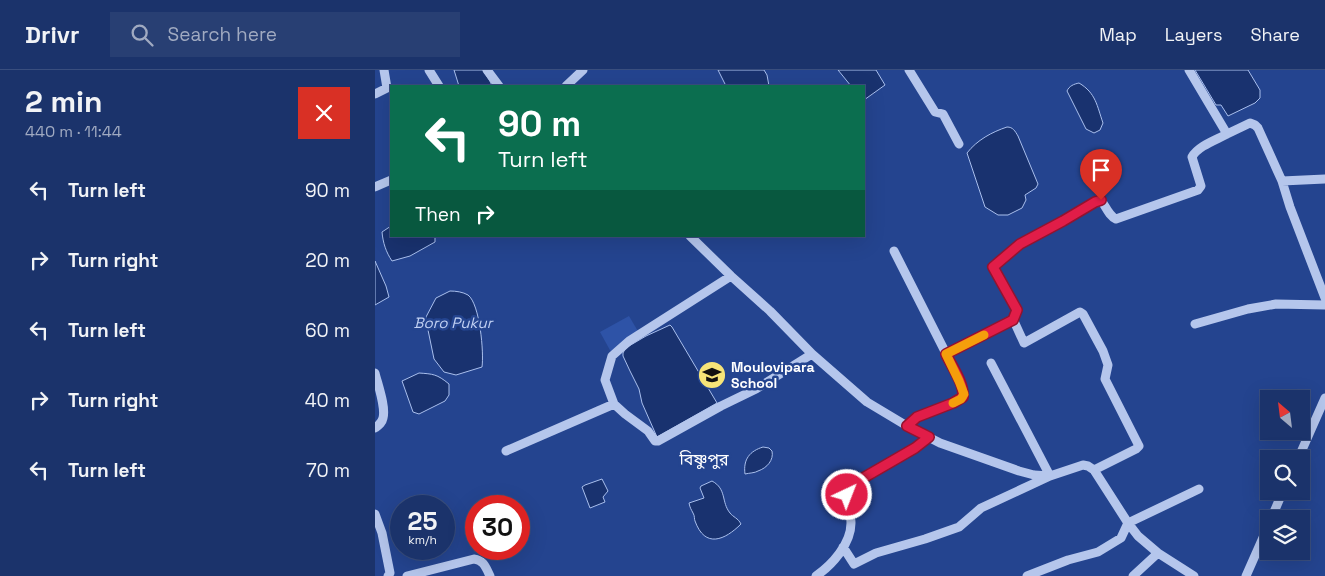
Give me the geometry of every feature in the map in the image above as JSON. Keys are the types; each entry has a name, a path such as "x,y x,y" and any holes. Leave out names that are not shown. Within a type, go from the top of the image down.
{"street":[{"path":"375,94 387,88 384,70"},
{"path":"429,70 438,85"},
{"path":"487,70 498,85"},
{"path":"567,85 583,70"},
{"path":"909,70 935,112 943,114 959,144"},
{"path":"1189,70 1227,134"},
{"path":"946,354 1013,320 1017,310 993,267 1020,244 1097,200 1101,200 1113,218 1117,218 1198,190 1201,186 1193,155 1198,150 1250,123 1255,125 1282,181 1325,298"},
{"path":"1282,181 1325,179"},
{"path":"375,187 390,180"},
{"path":"691,237 731,276 770,310 811,354 867,402 940,443 1019,471 1034,475 1050,476"},
{"path":"894,251 964,394 963,397 953,403 917,417 907,426"},
{"path":"731,276 629,341 612,356 605,380 615,404 625,414 648,431 655,441 659,441 721,406 756,389 811,354"},
{"path":"1195,324 1248,309 1276,304 1325,305"},
{"path":"1013,320 1025,343 1080,312 1083,314 1103,351 1108,364 1105,379 1139,446 1094,470"},
{"path":"991,363 1050,476"},
{"path":"375,373 384,409 381,424 375,428"},
{"path":"1302,450 1325,398"},
{"path":"506,451 615,404"},
{"path":"816,576 833,562 850,535 850,506 847,495 851,485 915,448 929,437"},
{"path":"843,547 854,564 876,553 925,540 959,527 981,508 1050,476 1083,465 1094,470 1138,536 1158,553 1194,576"},
{"path":"1027,576 1068,560 1098,552 1121,538 1128,523 1199,489"},
{"path":"375,514 382,533 390,573 388,576"},
{"path":"1246,576 1260,544"},
{"path":"1133,576 1158,553"},
{"path":"407,576 474,559 484,563 489,576"}],"shaded area":[{"path":"629,316 639,333 611,352 600,332"}],"water":[{"path":"454,70 483,70 491,83 491,85 459,85"},
{"path":"718,70 764,70 769,85 726,85"},
{"path":"838,70 876,70 885,85 865,99 865,85 850,85"},
{"path":"1195,70 1248,70 1260,90 1260,98 1255,103 1228,116 1221,105 1216,105"},
{"path":"1079,83 1092,96 1103,123 1100,130 1094,133 1086,129 1067,91"},
{"path":"1007,127 1015,131 1018,136 1038,184 1036,188 1025,195 1026,200 1022,208 1008,215 998,215 985,207 967,153 985,137"},
{"path":"390,227 390,237 435,237 435,242 410,256 392,261 385,247 382,232"},
{"path":"375,261 389,297 375,305"},
{"name":"Boro Pukur","path":"450,291 466,294 472,300 476,308 482,340 482,367 456,375 444,372 434,359 426,317 436,298"},
{"path":"670,325 717,403 657,437 623,353 629,346"},
{"path":"419,373 435,375 441,378 449,384 449,395 445,401 419,414 413,412 402,381"},
{"path":"763,447 769,448 772,451 772,457 767,466 761,470 745,474 745,464 748,456"},
{"path":"602,479 608,491 603,497 605,502 590,508 582,487"},
{"path":"712,481 720,488 727,509 741,524 735,530 716,539 704,536 699,530 689,503 704,498 700,488"}],"slow traffic":[{"path":"953,403 961,399 964,394 946,354 984,335"}],"place":[{"name":"Moulovipara School","path":"712,375"}],"district":[{"name":"বিষ্ণুপুর","path":"704,459"}],"route":[{"path":"847,495 851,485 915,448 929,437 907,426 917,417 953,403 963,397 964,394 959,381 946,354 1013,320 1017,310 993,267 1020,244 1101,200"}]}
